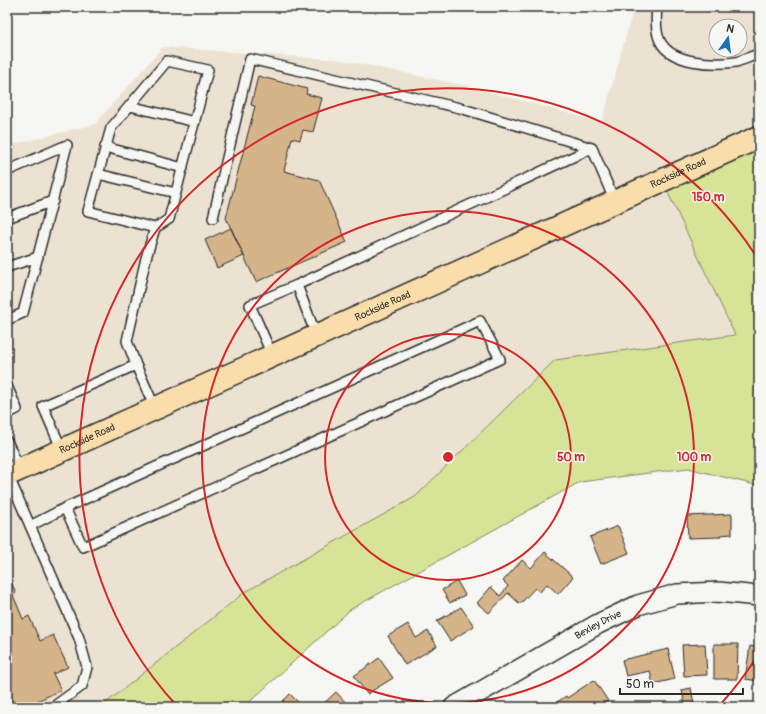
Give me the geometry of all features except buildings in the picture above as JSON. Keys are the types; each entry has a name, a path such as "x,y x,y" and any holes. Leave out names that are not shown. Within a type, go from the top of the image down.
{"main road":[{"name":"Rockside Road","path":"12,473 759,136"}],"street":[{"name":"Bexley Drive","path":"454,707 598,624 638,605 677,594 718,592 759,596"}],"lane":[{"path":"657,7 656,23 660,41 667,49 681,58 700,63 736,62 759,54"},
{"path":"213,218 250,59 460,108 592,148"},
{"path":"155,228 88,211 111,128 167,61 208,70 169,219 155,228 146,258 127,341 155,408"},
{"path":"130,106 195,122"},
{"path":"7,171 67,145 23,313 7,320"},
{"path":"105,147 183,168"},
{"path":"592,148 615,202"},
{"path":"272,355 250,305 297,285 592,148"},
{"path":"98,174 176,193"},
{"path":"7,218 53,200"},
{"path":"7,267 38,257"},
{"path":"297,285 316,335"},
{"path":"30,526 65,508 480,321 500,359 83,546 65,508"},
{"path":"62,450 43,406 136,365"},
{"path":"7,386 17,409 7,414"},
{"path":"7,441 12,473 30,526 79,638 87,667 82,686 53,707"}],"shaded area":[{"path":"634,7 759,7 759,137 662,180 735,335 555,360 415,497 245,592 101,707 7,707 7,146 95,124 163,47 342,60 467,86 602,122"}],"green space":[{"path":"759,137 759,486 688,468 580,482 351,609 244,707 101,707 245,592 415,497 555,360 735,335 662,180"}]}
